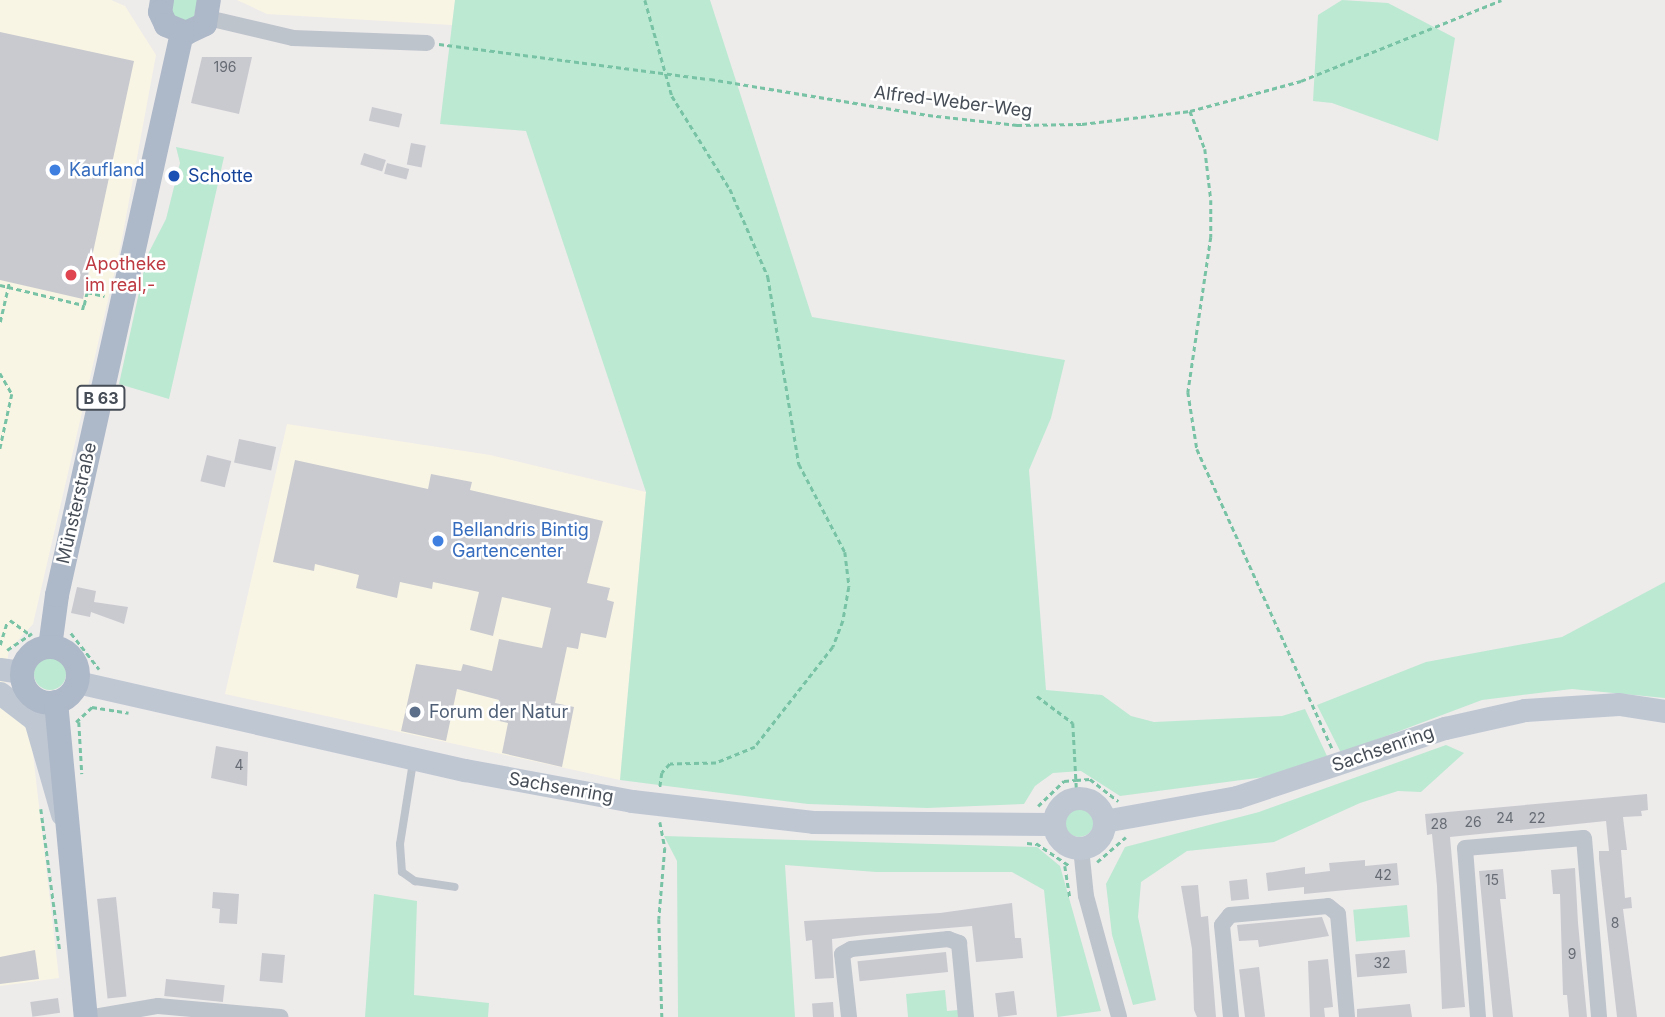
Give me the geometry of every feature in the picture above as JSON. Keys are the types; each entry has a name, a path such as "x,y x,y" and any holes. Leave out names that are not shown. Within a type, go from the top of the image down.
{"main road":[{"path":"162,0 162,19 182,33 200,29 209,9"},
{"name":"Münsterstraße","path":"41,641 57,595 182,33"},
{"path":"41,641 70,655 77,668 77,682 71,693 56,702 33,698 11,671 29,656 41,641"},
{"path":"56,702 64,819 86,1017"}],"street":[{"path":"209,9 293,38 427,43"},
{"name":"Sachsenring","path":"77,682 413,759 657,804 813,822 1045,825"},
{"path":"0,693 36,720 64,819"},
{"name":"Sachsenring","path":"1114,819 1237,797 1445,728 1525,710 1619,704 1665,711"},
{"path":"1082,857 1114,819 1077,789 1045,825 1082,857 1086,897 1119,1017"},
{"path":"1478,1017 1465,848 1584,838 1599,1017"},
{"path":"1231,1017 1222,925 1230,915 1328,906 1338,914 1347,1017"},
{"path":"849,1017 842,954 850,949 948,940 959,943 966,1017"},
{"path":"94,1017 158,1006 281,1017"}],"lane":[{"path":"413,759 400,844 402,872 415,881 456,887"}],"path":[{"path":"645,0 662,48 665,73 672,96 730,189 768,277 799,464 845,552 849,587 843,621 833,647 755,747 716,763 670,764 662,773 657,804 665,848 659,919 662,1017"},
{"name":"Alfred-Weber-Weg","path":"427,43 665,73 1017,125 1082,124 1189,111 1349,65 1501,0"},
{"path":"1189,111 1205,149 1211,200 1211,237 1188,392 1197,449 1340,764"},
{"path":"0,285 84,304"},
{"path":"0,322 8,285"},
{"path":"82,313 87,292 123,300"},
{"path":"0,373 12,394 0,449"},
{"path":"0,645 9,621 41,641"},
{"path":"1037,696 1073,723 1077,789"},
{"path":"1090,779 1121,804 1114,819 1125,837 1096,863 1082,857 1065,866 1036,844 1045,825 1035,808 1064,781 1077,789 1090,779"},
{"path":"41,807 61,965"}],"shaded area":[{"path":"0,0 111,0 125,6 156,55 121,244 33,624 9,650 4,681 28,711 59,978 0,986"},
{"path":"237,0 455,0 452,25 267,14"},
{"path":"287,424 490,455 646,492 620,780 225,694"}],"green space":[{"path":"172,0 199,0 192,22 171,16"},
{"path":"455,0 710,0 812,317 1065,360 1051,418 1029,470 1046,690 1102,695 1131,716 1154,722 1282,716 1305,709 1327,756 1280,775 1120,796 1081,771 1053,773 1035,786 1024,804 927,808 808,804 620,780 646,492 526,131 440,124"},
{"path":"1342,0 1388,3 1455,38 1438,141 1332,103 1313,101 1318,15"},
{"path":"176,147 224,157 169,399 119,384 147,256 166,219 180,163"},
{"path":"1665,582 1665,698 1572,689 1482,700 1341,753 1317,705 1426,662 1562,637"},
{"path":"50,658 62,662 66,674 62,686 50,690 38,686 34,674 38,662"},
{"path":"1446,745 1464,753 1421,792 1398,791 1360,803 1274,842 1187,851 1141,882 1138,917 1156,1000 1133,1005 1112,935 1106,884 1125,847 1259,812"},
{"path":"1079,807 1090,811 1094,822 1090,833 1079,837 1068,833 1064,822 1068,811"},
{"path":"664,836 1037,847 1060,866 1101,1011 1057,1017 1044,890 1012,872 876,872 785,865 795,1017 678,1017 677,861"},
{"path":"374,894 417,901 414,995 489,1003 488,1017 365,1017"},
{"path":"1407,905 1410,937 1356,942 1353,910"},
{"path":"945,990 947,1011 958,1010 958,1017 908,1017 906,994"}],"building":[{"name":"Kaufland","path":"0,32 134,61 83,299 0,280"},
{"path":"202,57 252,57 239,114 191,103"},
{"path":"372,107 402,114 399,128 369,121"},
{"path":"411,143 426,146 422,167 407,165"},
{"path":"364,153 386,160 382,172 360,164"},
{"path":"387,163 409,169 406,180 384,174"},
{"path":"239,439 276,447 271,470 234,462"},
{"path":"207,455 231,461 225,487 200,481"},
{"name":"Bellandris Bintig Gartencenter","path":"295,460 428,489 431,474 472,482 470,490 603,521 587,583 610,588 607,600 614,602 606,638 581,633 578,649 567,647 555,703 574,707 562,767 502,753 508,723 495,720 499,700 457,689 446,741 401,731 416,664 461,671 463,664 492,671 499,639 542,648 551,608 502,597 493,636 470,630 479,592 433,582 432,589 400,582 397,598 356,588 359,575 315,564 314,571 273,562"},
{"path":"77,587 96,591 94,602 128,607 124,624 91,612 90,617 71,613"},
{"path":"216,746 248,752 247,786 211,778"},
{"path":"1647,794 1648,810 1641,811 1642,816 1623,817 1627,850 1621,850 1625,898 1631,897 1632,908 1623,909 1637,1017 1617,1017 1599,859 1599,851 1609,851 1606,821 1450,837 1465,1007 1442,1009 1437,886 1432,834 1427,835 1425,814"},
{"path":"1365,860 1365,866 1397,863 1399,885 1304,894 1304,887 1268,891 1266,873 1305,867 1305,874 1330,871 1329,863"},
{"path":"1575,868 1587,1017 1569,1017 1567,995 1563,995 1560,894 1553,894 1551,870"},
{"path":"1503,869 1506,899 1500,899 1513,1017 1493,1017 1479,871"},
{"path":"1247,879 1249,899 1231,901 1229,881"},
{"path":"1198,885 1201,917 1208,916 1216,1017 1197,1017 1194,1010 1192,949 1181,886"},
{"path":"213,892 239,894 237,924 219,923 220,909 212,908"},
{"path":"116,897 126,996 108,998 97,899"},
{"path":"1012,903 1015,938 1021,938 1023,958 976,962 972,926 865,935 832,939 834,978 815,979 812,940 806,941 804,921 940,913"},
{"path":"1322,917 1329,936 1259,947 1258,940 1239,941 1237,925"},
{"path":"35,950 39,979 0,984 0,957"},
{"path":"1405,950 1407,973 1357,977 1355,954"},
{"path":"946,952 948,972 860,981 857,961"},
{"path":"262,953 285,955 282,983 260,981"},
{"path":"1328,959 1333,1007 1324,1008 1325,1017 1310,1017 1308,961"},
{"path":"1259,967 1265,1017 1245,1017 1239,969"},
{"path":"166,979 225,985 223,1002 164,996"},
{"path":"1014,991 1017,1015 998,1017 995,993"},
{"path":"58,998 60,1013 32,1017 30,1002"},
{"path":"833,1002 834,1017 813,1017 812,1003"},
{"path":"1410,1004 1412,1017 1357,1017 1357,1009"}],"place":[{"name":"Kaufland","path":"55,170"},
{"name":"Schotte","path":"174,176"},
{"name":"Apotheke im real,-","path":"71,275"},
{"name":"Bellandris Bintig Gartencenter","path":"438,541"},
{"name":"Forum der Natur","path":"415,712"}]}
